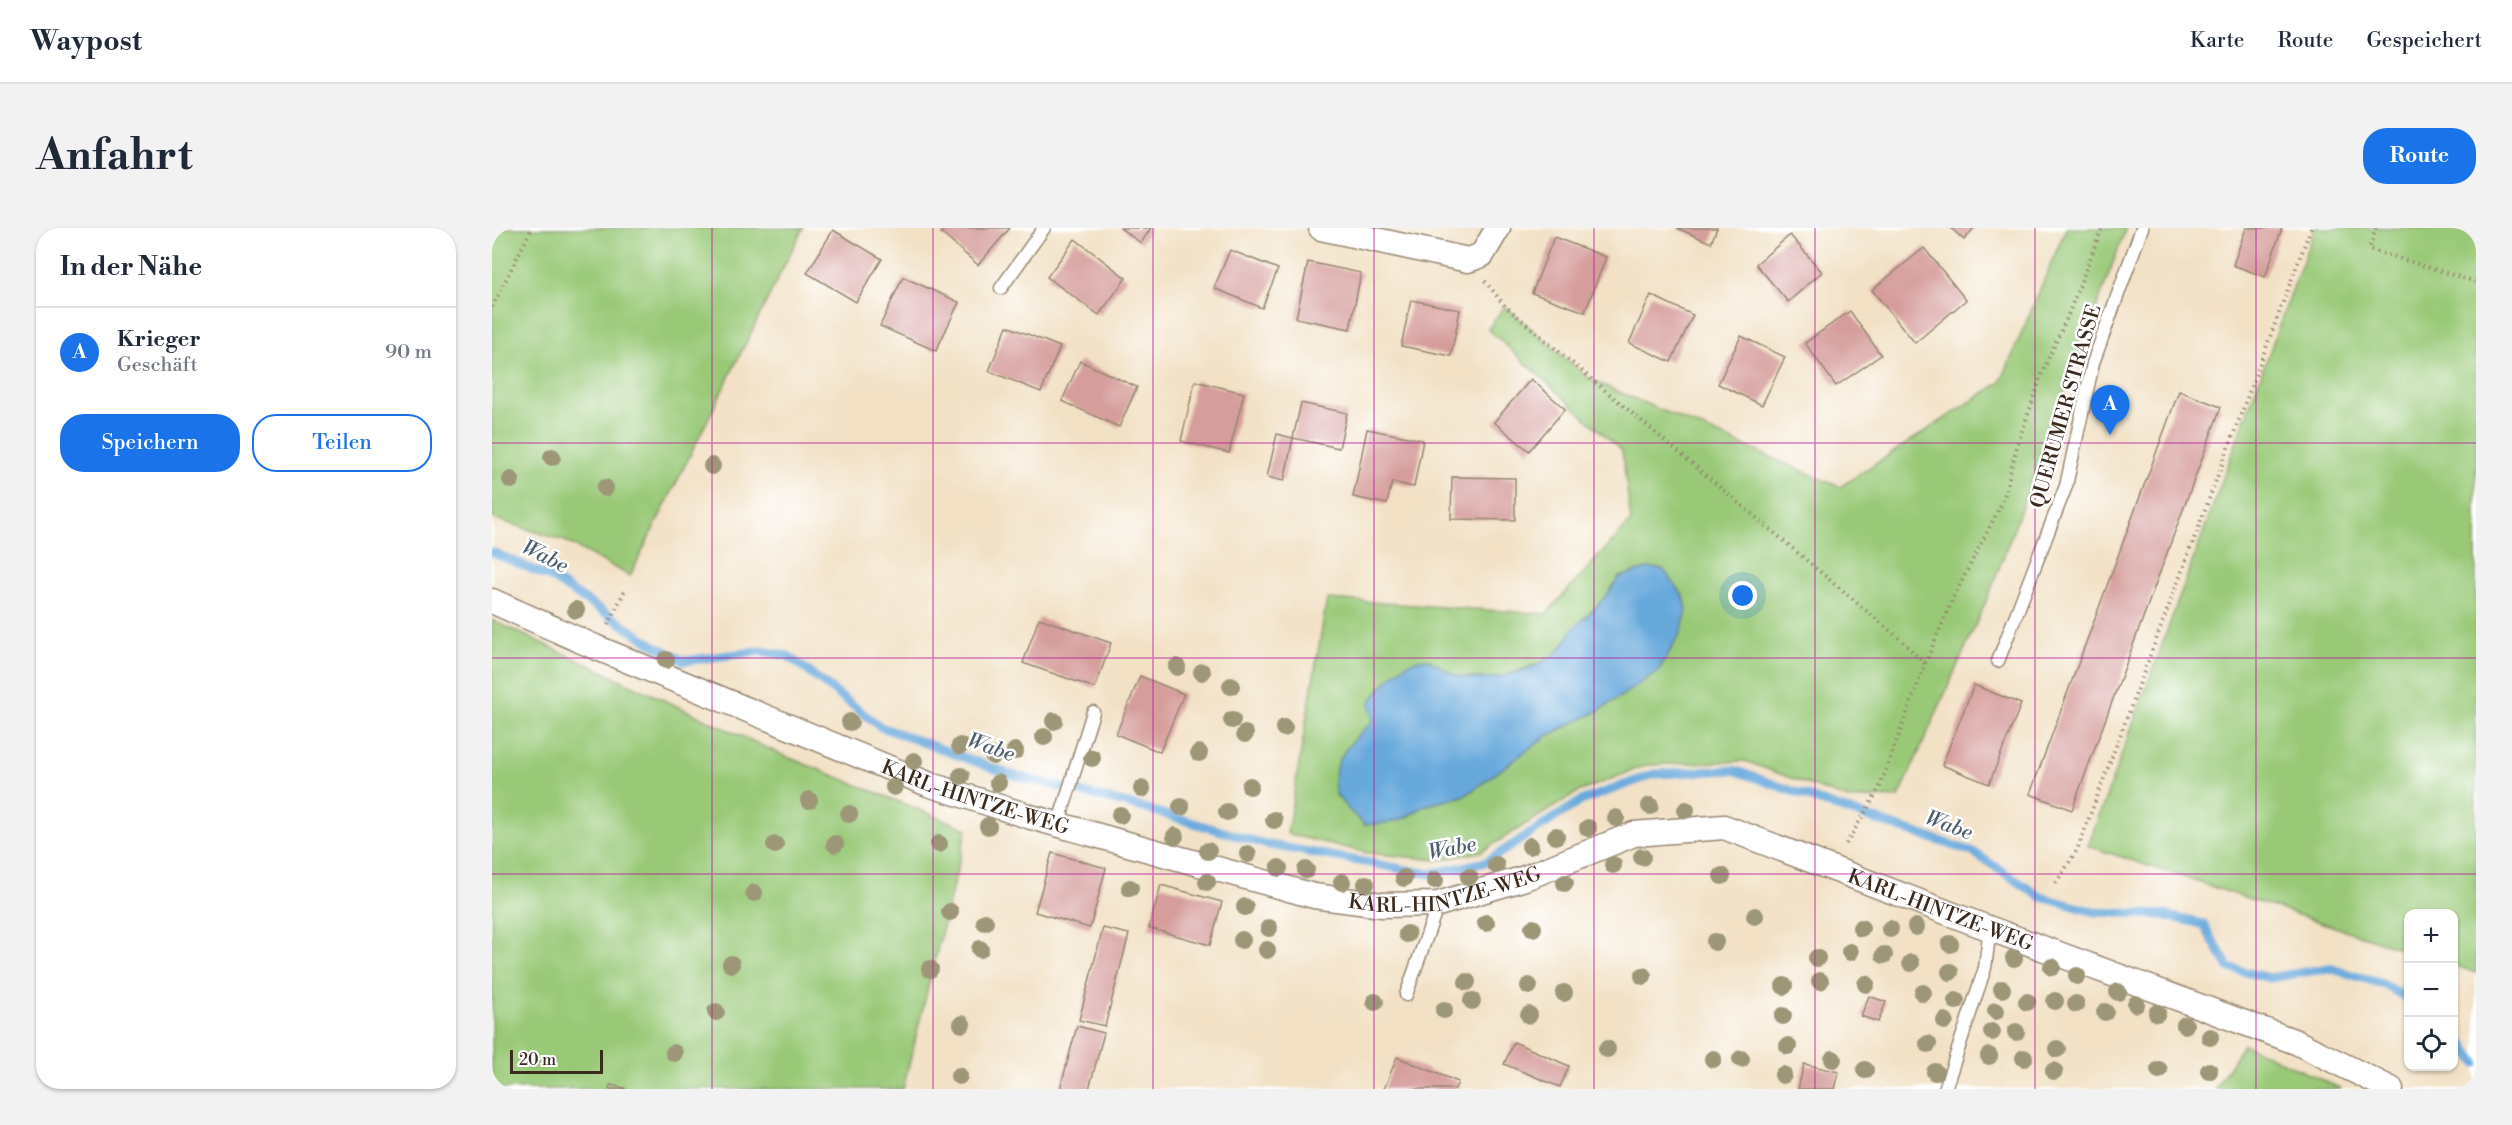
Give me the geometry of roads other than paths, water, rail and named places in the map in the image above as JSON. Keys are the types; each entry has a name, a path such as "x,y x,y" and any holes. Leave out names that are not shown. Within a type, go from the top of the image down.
{"street":[{"path":"1321,228 1468,260 1482,255 1498,228"},
{"name":"KARL-HINTZE-WEG","path":"492,601 595,647 928,784 1058,825 1314,896 1382,905 1438,904 1525,878 1634,834 1724,827 2296,1042 2391,1089"}],"lane":[{"path":"1001,288 1044,228"},
{"name":"QUERUMER STRASSE","path":"1998,661 2066,486 2093,363 2142,228"},
{"path":"1058,825 1093,712"},
{"path":"1406,995 1438,904"},
{"path":"1945,1089 1985,968 1990,928"}],"water":[{"path":"1650,568 1663,569 1684,597 1687,610 1681,632 1658,671 1600,710 1547,736 1466,795 1424,806 1405,818 1387,823 1364,825 1340,800 1334,782 1338,762 1350,744 1373,721 1370,703 1380,689 1410,662 1426,659 1455,675 1470,678 1496,677 1522,671 1558,651 1574,628 1600,603 1619,577"}],"waterway":[{"name":"Wabe","path":"492,552 550,577 654,645 684,661 761,651 788,656 881,727 1009,774 1140,807 1265,844 1430,874 1486,862 1581,801 1654,774 1734,770 1973,852 2041,897 2095,912 2164,915 2203,924 2229,968 2270,978 2329,968 2383,984 2404,997"},
{"name":"Wabe","path":"2458,1035 2476,1063"}],"place":[{"name":"Krieger","path":"2110,435"}]}
